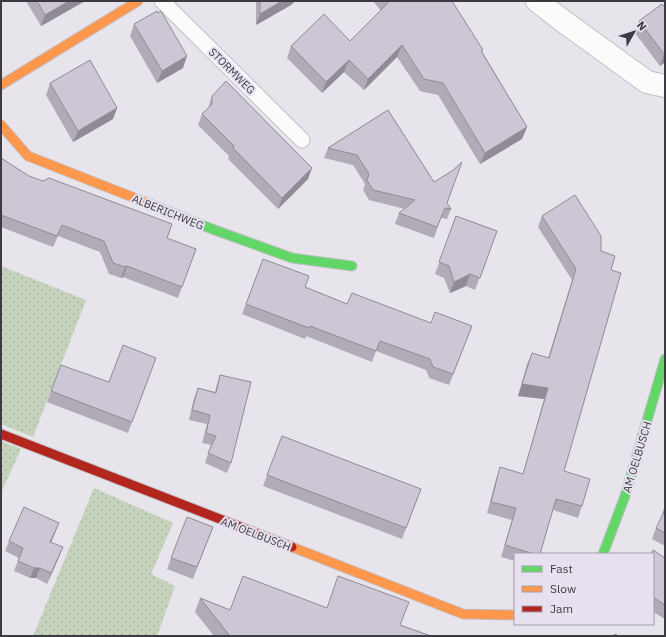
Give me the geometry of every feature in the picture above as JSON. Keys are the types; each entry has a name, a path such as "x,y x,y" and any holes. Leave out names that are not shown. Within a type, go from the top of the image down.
{"street":[{"path":"3,79 118,6 138,1"},
{"path":"537,1 647,82 665,86"},
{"name":"ALBERICHWEG","path":"1,125 28,156 212,229 292,258 352,266"},
{"name":"AM OELBUSCH","path":"603,553 625,496 665,359"},
{"name":"AM OELBUSCH","path":"1,434 463,614 514,615"}],"lane":[{"name":"STORMWEG","path":"162,1 302,140"}],"green space":[{"path":"1,266 86,300 33,437 1,424"},
{"path":"1,441 21,449 1,493"},
{"path":"94,488 173,523 151,574 175,586 157,636 33,636"}],"building":[{"path":"37,1 69,1 45,15"},
{"path":"260,1 282,1 260,14"},
{"path":"387,1 452,1 483,50 481,51 527,127 485,153 443,83 424,79 402,45 368,79 349,60 326,82 291,46 324,14 350,41 388,3"},
{"path":"662,4 663,6 665,5 665,54 639,21"},
{"path":"157,11 158,13 161,11 187,56 162,71 134,24"},
{"path":"90,60 117,108 78,131 50,83"},
{"path":"226,81 312,168 282,198 202,114 212,104 212,96"},
{"path":"388,110 434,182 452,171 462,162 447,203 451,209 445,208 437,227 399,213 415,200 373,190 367,180 369,174 357,155 328,148"},
{"path":"1,158 29,176 43,181 49,178 172,224 167,238 196,249 182,287 127,266 125,267 113,263 104,241 62,225 57,236 1,215"},
{"path":"575,195 601,236 601,251 615,256 611,270 621,273 564,471 590,479 582,506 556,499 540,553 531,553 505,545 516,508 491,502 500,467 523,474 548,388 522,384 532,353 549,358 576,269 542,216"},
{"path":"456,216 497,231 480,278 470,274 454,282 449,266 439,262"},
{"path":"263,259 309,276 305,287 347,304 352,293 431,323 435,312 472,326 453,374 433,367 430,359 380,341 376,351 246,304"},
{"path":"123,345 156,358 132,422 51,391 61,365 109,382"},
{"path":"220,375 251,382 231,463 208,453 216,436 206,433 210,415 192,410 198,388 216,393"},
{"path":"282,436 421,489 406,528 267,475"},
{"path":"24,507 59,523 50,542 63,547 51,573 18,561 23,548 9,541"},
{"path":"665,508 665,533 656,528"},
{"path":"187,517 213,527 197,567 171,558"},
{"path":"653,550 665,558 665,605 654,598 654,553 652,553"},
{"path":"243,576 327,608 338,576 409,602 400,625 431,636 230,636 200,598 230,610"}],"traffic: fast":[{"path":"150,204 212,229 292,258 352,266"},
{"path":"603,553 625,496 665,359"}],"traffic: slow":[{"path":"1,85 138,1"},
{"path":"1,125 28,156 150,204"},
{"path":"292,547 463,614 514,615"}],"traffic: jam":[{"path":"1,434 292,547"}]}
